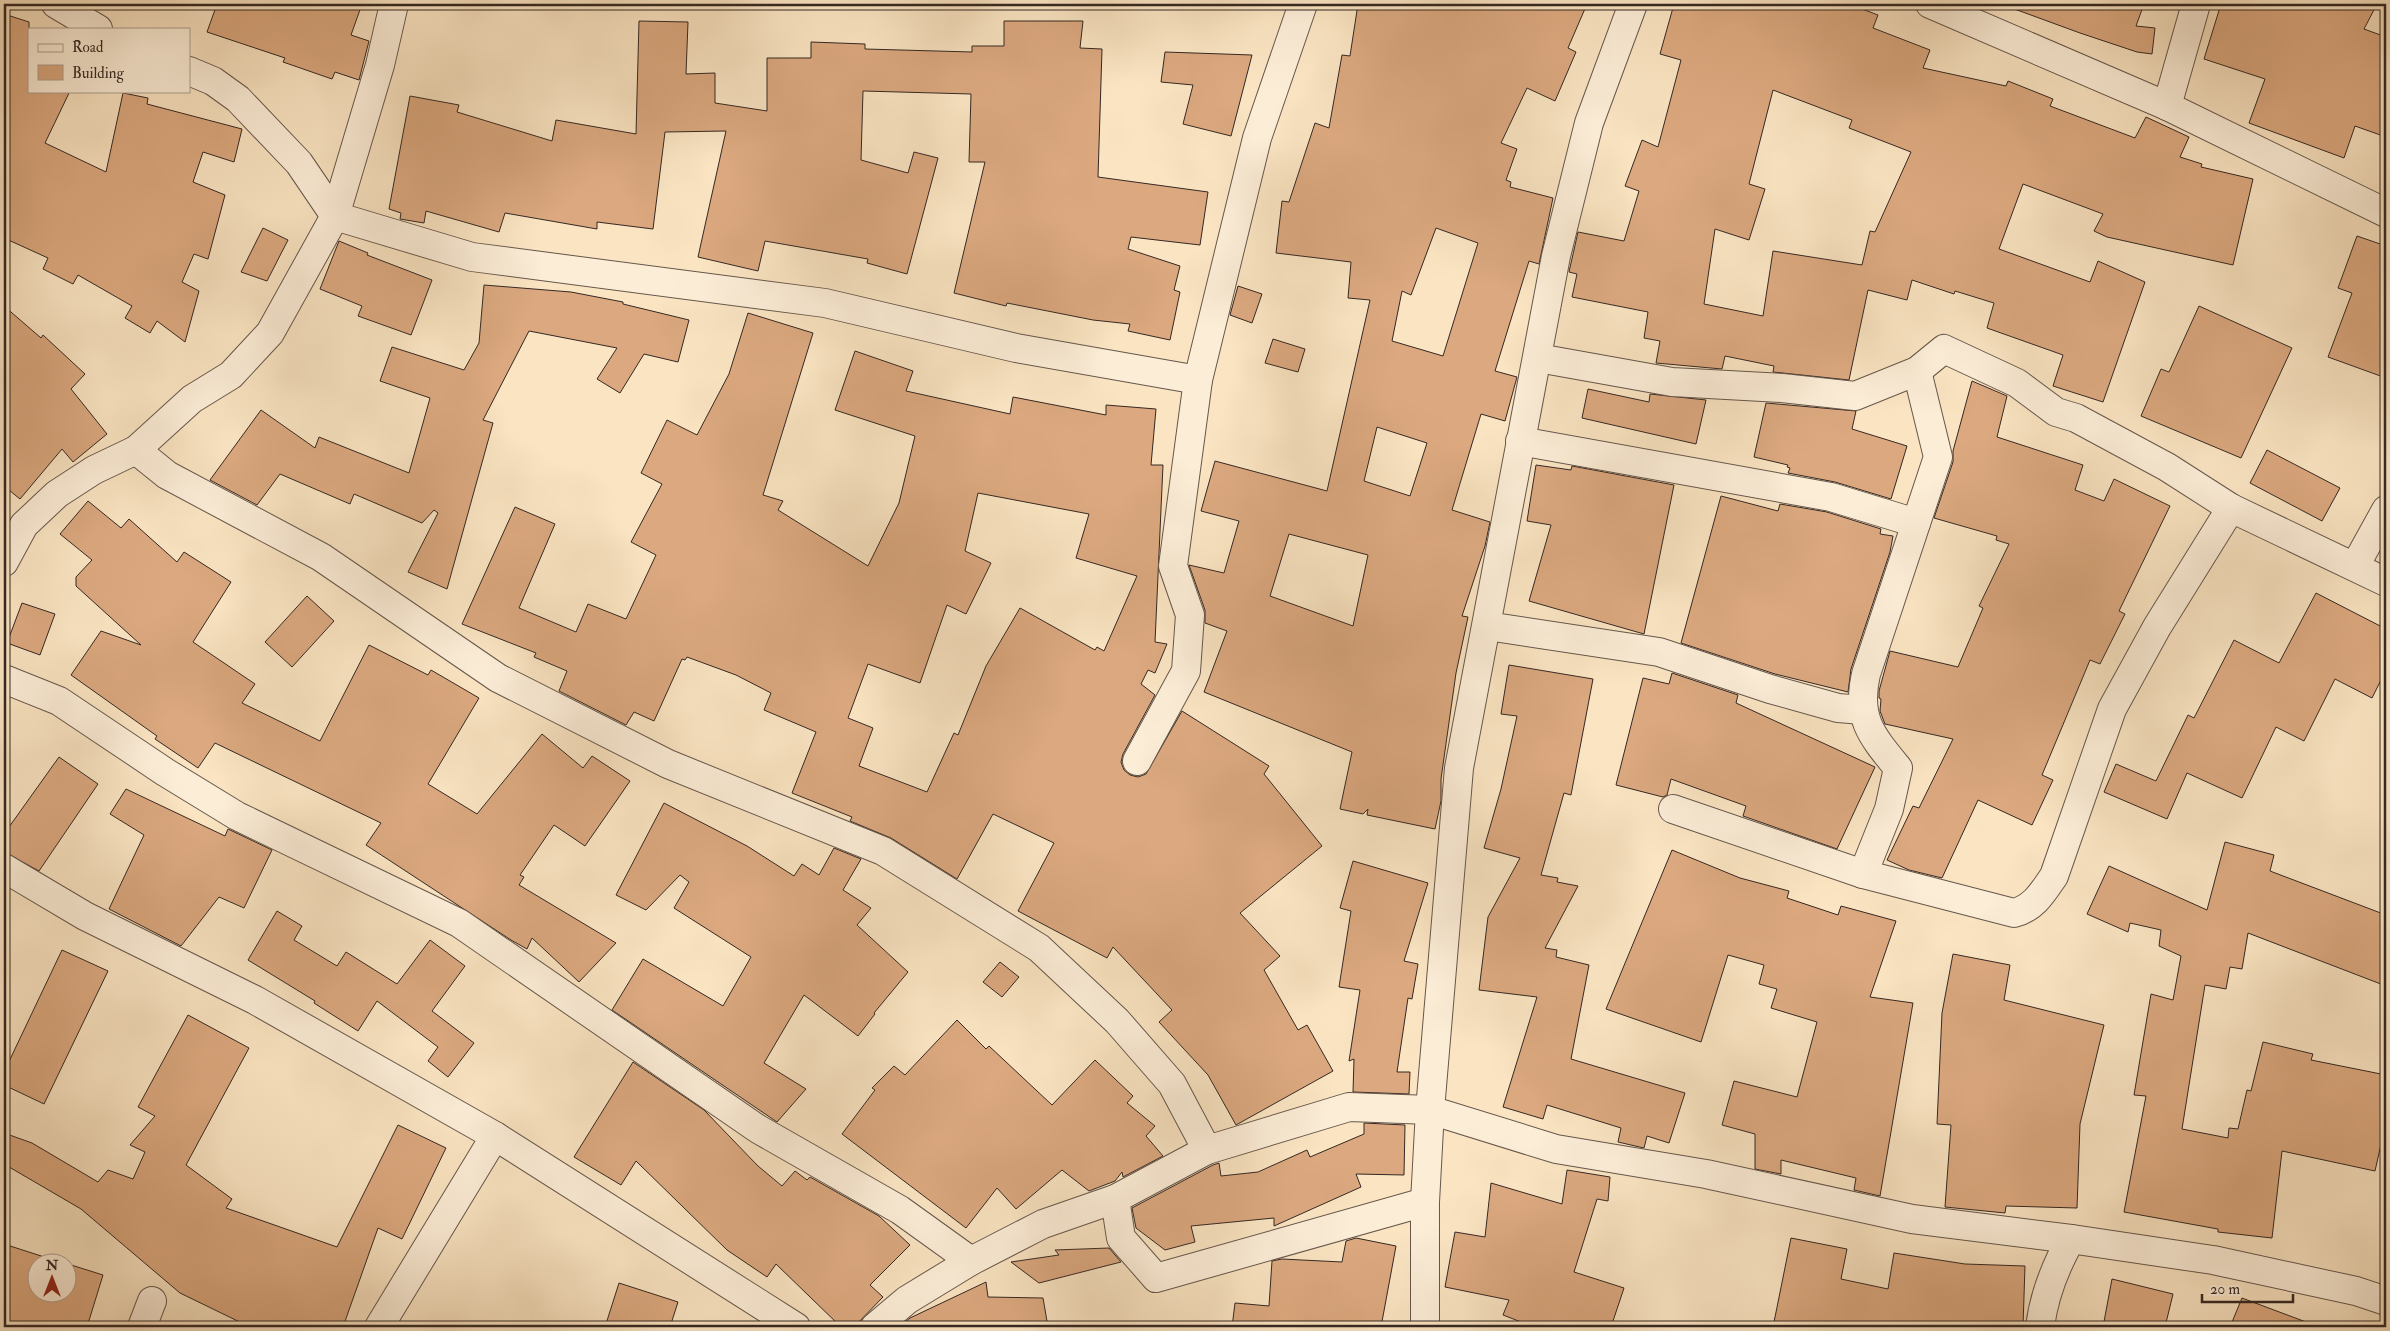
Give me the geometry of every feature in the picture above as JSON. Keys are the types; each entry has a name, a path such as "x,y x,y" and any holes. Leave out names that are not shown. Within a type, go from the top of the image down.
{"street":[{"path":"56,4 96,28"},
{"path":"4,562 24,525 57,494 94,470 136,450 192,400 231,375 270,333 335,216 380,65 394,4"},
{"path":"1138,761 1186,670 1190,615 1173,566 1198,380 1257,138 1303,4"},
{"path":"1426,1327 1425,1202 1430,1110 1459,768 1556,256 1589,123 1633,4"},
{"path":"1930,4 1972,13 2386,213"},
{"path":"2167,106 2196,4"},
{"path":"190,71 213,81 238,99 299,163 335,216 472,257 825,303 1016,348 1198,380"},
{"path":"1538,358 1672,382 1782,388 1855,396 1917,371 1944,349 2017,383 2051,408 2076,418 2166,467 2231,508 2386,582"},
{"path":"1863,874 1890,809 1898,768 1872,735 1863,710 1861,695 1866,674 1938,457 1917,371"},
{"path":"1520,441 1831,497 1916,523"},
{"path":"136,450 166,475 321,557 498,678 668,764 884,851 1039,948 1118,1021 1172,1084 1207,1150"},
{"path":"1673,808 1863,874 2014,913 2025,910 2040,897 2054,876 2112,709 2157,627 2231,508"},
{"path":"2355,566 2386,510"},
{"path":"1487,626 1658,652 1770,689 1838,708 1863,710"},
{"path":"4,679 59,701 165,772 237,816 459,924 758,1129 900,1210 971,1261"},
{"path":"4,868 85,916 255,1000 495,1136 796,1327"},
{"path":"875,1327 906,1300 971,1261 1043,1224 1116,1198 1207,1150 1349,1107 1430,1110 1556,1149 1706,1174 1912,1219 2071,1239 2213,1260 2356,1291 2386,1301"},
{"path":"379,1327 495,1136"},
{"path":"1116,1198 1122,1238 1156,1278 1425,1202"},
{"path":"2040,1327 2043,1302 2058,1261 2071,1239"},
{"path":"142,1327 152,1301"}],"building":[{"path":"217,4 362,4 351,35 369,41 359,80 335,72 332,79 283,62 285,58 207,32"},
{"path":"1358,4 1587,4 1568,48 1576,52 1555,101 1527,88 1501,143 1517,149 1506,180 1511,182 1510,187 1553,198 1539,264 1529,261 1495,371 1517,377 1505,421 1481,414 1452,510 1490,522 1485,546 1462,616 1468,617 1456,673 1441,779 1441,801 1435,829 1367,815 1368,809 1363,814 1340,809 1352,752 1204,692 1227,631 1205,623 1205,610 1189,565 1224,573 1239,521 1201,511 1215,461 1327,491 1370,300 1348,298 1351,262 1276,253 1282,201 1289,202 1315,123 1329,128 1342,55 1350,56","holes":["1436,228 1478,243 1443,356 1392,341 1402,291 1411,295","1377,427 1427,443 1410,496 1364,481","1289,534 1368,555 1353,626 1270,596"]},
{"path":"1674,4 1849,4 1878,15 1873,28 1930,50 1923,68 2006,86 2008,81 2053,99 2050,106 2135,138 2146,117 2189,137 2180,157 2202,164 2201,167 2253,179 2233,265 2107,237 2094,231 2103,214 2023,184 1999,249 2090,282 2098,261 2145,282 2103,402 2053,386 2063,355 1987,328 1994,303 1955,291 1954,294 1912,280 1907,300 1868,290 1849,380 1773,372 1774,366 1725,356 1722,369 1656,363 1660,341 1644,338 1648,312 1572,297 1577,274 1569,272 1578,232 1624,241 1639,191 1625,186 1642,140 1658,147 1681,60 1660,54","holes":["1773,90 1852,120 1849,128 1911,152 1875,232 1870,231 1862,265 1773,251 1763,316 1704,304 1715,229 1749,240 1765,189 1749,184"]},
{"path":"2010,4 2144,4 2136,26 2155,28 2152,54 2137,52 2080,33 2009,7"},
{"path":"2221,4 2377,4 2364,29 2386,37 2386,137 2355,126 2344,158 2249,123 2265,79 2204,59"},
{"path":"4,14 29,22 28,92 70,92 45,143 106,172 123,93 148,98 147,104 242,129 234,162 203,152 193,182 225,195 208,259 194,254 182,282 199,291 185,342 157,321 150,333 125,318 132,306 78,275 73,284 43,269 48,258 4,238"},
{"path":"639,21 688,22 686,74 715,73 715,103 767,111 767,58 811,58 811,42 865,44 865,49 972,52 972,46 1004,46 1004,21 1083,21 1080,48 1102,49 1098,177 1208,192 1200,245 1131,237 1128,249 1180,266 1174,290 1180,292 1170,340 1128,331 1130,324 1093,320 1007,303 1006,306 954,293 985,162 969,162 971,94 863,91 861,160 908,173 914,152 938,158 907,274 867,263 868,259 765,241 758,271 698,257 726,131 665,132 653,229 597,222 597,229 505,213 499,232 426,211 424,223 400,219 401,213 389,209 410,96 459,105 457,112 552,141 556,120 636,134"},
{"path":"1165,52 1252,55 1231,136 1183,124 1193,85 1161,82"},
{"path":"263,228 288,240 267,281 241,272"},
{"path":"2357,236 2386,246 2386,378 2328,357 2352,293 2338,288"},
{"path":"339,241 368,253 367,255 432,280 411,335 358,316 362,306 320,289"},
{"path":"484,285 571,292 623,302 623,304 689,320 678,362 644,354 620,393 597,379 617,348 529,331 483,420 493,423 447,589 408,572 438,513 434,510 422,523 354,494 350,504 280,474 257,505 210,480 261,410 315,448 319,437 409,473 430,398 380,381 392,347 464,370 479,343"},
{"path":"1238,286 1262,294 1252,323 1230,315"},
{"path":"4,306 41,338 43,335 85,374 71,389 107,434 73,462 62,449 20,499 4,486"},
{"path":"2199,306 2292,348 2241,458 2141,416 2161,369 2169,372"},
{"path":"748,313 813,333 763,495 783,501 778,510 868,566 899,503 915,436 835,410 855,351 913,371 906,391 1010,414 1013,397 1106,415 1106,405 1156,409 1151,465 1163,465 1155,642 1167,644 1155,673 1148,670 1141,684 1155,695 1123,754 1121,762 1124,770 1130,775 1138,777 1146,774 1182,711 1269,766 1264,774 1322,846 1240,913 1280,956 1264,970 1298,1030 1307,1025 1333,1071 1236,1125 1208,1075 1159,1022 1172,1010 1113,947 1107,958 1018,911 1054,843 993,814 957,879 891,838 850,821 852,817 792,793 816,732 764,710 771,693 736,675 687,657 685,660 682,659 654,721 634,712 626,725 559,691 567,671 534,657 536,653 462,624 515,507 555,524 519,608 576,632 588,604 626,619 656,555 631,542 662,484 641,473 667,420 697,435 729,374","holes":["978,493 1089,514 1076,558 1137,576 1104,651 1097,647 1095,650 1020,608 986,666 958,735 954,733 927,792 859,766 873,728 848,718 868,664 920,683 947,605 966,614 991,563 965,551"]},
{"path":"1273,339 1305,349 1298,372 1265,363"},
{"path":"1972,381 2007,396 1997,437 2083,465 2075,490 2104,501 2114,479 2170,506 2119,611 2125,614 2100,664 2090,660 2042,775 2053,780 2032,825 1978,800 1942,878 1909,870 1887,860 1913,806 1919,808 1953,739 1885,724 1880,711 1881,699 1879,698 1879,691 1890,651 1958,667 1983,608 1979,606 2009,544 1996,540 1997,536 1934,518 1953,462 1953,451"},
{"path":"1588,389 1649,402 1650,394 1706,400 1696,444 1582,418"},
{"path":"1766,403 1856,411 1852,429 1907,446 1891,499 1835,482 1788,473 1790,468 1787,467 1788,465 1754,457"},
{"path":"2267,450 2340,488 2322,521 2250,483"},
{"path":"1536,465 1571,470 1572,466 1674,485 1644,634 1529,601 1551,525 1527,521"},
{"path":"1721,496 1778,511 1780,504 1827,512 1881,529 1880,534 1893,536 1890,552 1851,669 1848,692 1775,674 1681,643"},
{"path":"88,501 121,528 129,519 177,562 184,552 231,582 193,642 255,684 242,703 320,741 369,645 428,675 431,670 479,698 428,784 477,814 542,734 583,768 592,756 630,781 585,846 554,825 520,875 524,877 519,885 616,943 579,982 532,938 527,949 366,845 381,823 215,743 198,768 155,739 157,736 71,675 101,631 141,645 76,586 76,577 92,560 60,534"},
{"path":"2316,593 2386,629 2386,670 2372,698 2335,679 2304,741 2276,727 2242,798 2187,773 2167,819 2104,792 2116,764 2156,781 2188,715 2194,718 2234,640 2279,663"},
{"path":"307,596 334,621 292,667 265,642"},
{"path":"22,603 55,614 40,655 7,643"},
{"path":"1509,665 1593,679 1571,795 1564,793 1541,875 1558,878 1557,882 1578,886 1545,948 1557,950 1556,957 1589,965 1571,1059 1685,1093 1669,1143 1647,1136 1644,1148 1618,1142 1621,1128 1547,1105 1543,1119 1503,1107 1537,997 1479,990 1488,917 1520,858 1484,848 1501,789 1517,716 1501,714"},
{"path":"1672,673 1738,695 1736,703 1875,767 1837,849 1743,816 1746,806 1671,779 1667,795 1663,797 1616,785 1643,678 1669,684"},
{"path":"59,757 98,784 39,871 4,852 4,834"},
{"path":"126,789 225,836 228,829 272,850 244,908 219,897 181,946 109,909 144,835 110,814"},
{"path":"664,803 747,846 794,876 802,864 819,875 834,848 861,859 843,890 871,908 857,925 908,972 874,1013 858,1036 804,995 764,1063 806,1089 777,1122 612,1010 643,959 723,1006 751,957 674,908 689,882 680,875 646,910 616,895"},
{"path":"2225,842 2274,855 2270,871 2386,915 2386,986 2248,933 2242,969 2230,967 2226,989 2205,985 2182,1129 2228,1138 2229,1128 2238,1129 2247,1090 2251,1091 2263,1042 2313,1054 2311,1060 2386,1075 2386,1122 2375,1171 2282,1151 2272,1238 2218,1232 2218,1229 2124,1212 2146,1096 2134,1095 2151,994 2173,1000 2181,956 2159,946 2161,930 2130,923 2128,932 2087,914 2109,866 2207,910"},
{"path":"1672,850 1740,878 1789,891 1787,898 1838,915 1841,906 1896,921 1870,997 1913,1003 1880,1196 1854,1190 1856,1178 1781,1160 1781,1174 1755,1169 1755,1134 1722,1125 1734,1081 1797,1097 1817,1022 1771,1008 1777,989 1759,984 1764,965 1728,955 1701,1042 1606,1009"},
{"path":"1353,861 1428,883 1404,961 1418,964 1412,999 1408,998 1397,1072 1410,1072 1409,1094 1353,1092 1354,1059 1349,1061 1360,990 1339,987 1351,911 1340,908"},
{"path":"277,911 302,926 294,940 337,966 346,952 397,984 430,940 465,966 432,1011 474,1043 448,1077 428,1061 438,1047 377,1001 358,1031 314,1003 315,1001 248,960"},
{"path":"62,950 108,971 44,1104 4,1085 4,1072"},
{"path":"1953,954 2010,965 2004,1000 2104,1025 2080,1124 2077,1208 2006,1206 2005,1213 1945,1207 1951,1125 1937,1124 1942,1013"},
{"path":"1000,962 1019,977 1002,997 983,982"},
{"path":"188,1015 249,1048 186,1165 232,1199 226,1208 337,1247 398,1125 446,1148 402,1239 378,1228 343,1327 250,1327 180,1293 81,1209 4,1164 4,1133 32,1143 98,1182 108,1170 133,1179 145,1152 130,1145 155,1116 138,1107"},
{"path":"957,1020 986,1049 989,1046 1052,1105 1095,1060 1133,1096 1127,1103 1155,1126 1146,1136 1163,1156 1123,1177 1122,1172 1115,1181 1089,1191 1062,1170 1016,1209 997,1188 966,1228 842,1134 875,1090 872,1088 894,1066 905,1075"},
{"path":"633,1062 704,1110 758,1166 782,1186 795,1171 807,1180 810,1177 879,1216 910,1245 870,1285 883,1297 854,1327 841,1327 776,1264 767,1277 727,1250 636,1161 621,1185 574,1157"},
{"path":"1364,1123 1405,1125 1404,1175 1356,1174 1361,1187 1274,1226 1274,1218 1191,1226 1195,1242 1165,1250 1136,1228 1132,1208 1213,1165 1219,1163 1221,1176 1258,1172 1307,1150 1310,1157 1364,1134"},
{"path":"1567,1170 1610,1177 1608,1201 1597,1199 1574,1272 1624,1288 1611,1327 1534,1327 1503,1315 1509,1300 1445,1287 1455,1232 1485,1237 1491,1183 1562,1204"},
{"path":"1356,1238 1396,1246 1381,1327 1232,1327 1235,1303 1269,1306 1272,1261 1282,1259 1342,1262 1346,1241"},
{"path":"1791,1238 1847,1249 1841,1279 1888,1289 1894,1253 1965,1264 2025,1266 2023,1327 1773,1327"},
{"path":"4,1244 35,1254 28,1254 28,1304 78,1304 78,1267 103,1275 87,1327 4,1327"},
{"path":"1109,1248 1121,1262 1039,1283 1011,1262 1059,1255 1055,1250"},
{"path":"2112,1279 2173,1294 2165,1327 2103,1327"},
{"path":"986,1282 988,1297 1043,1298 1048,1327 899,1327 910,1318"},
{"path":"619,1283 678,1302 670,1327 605,1327"},
{"path":"2242,1298 2314,1325 2313,1327 2230,1327"}]}
